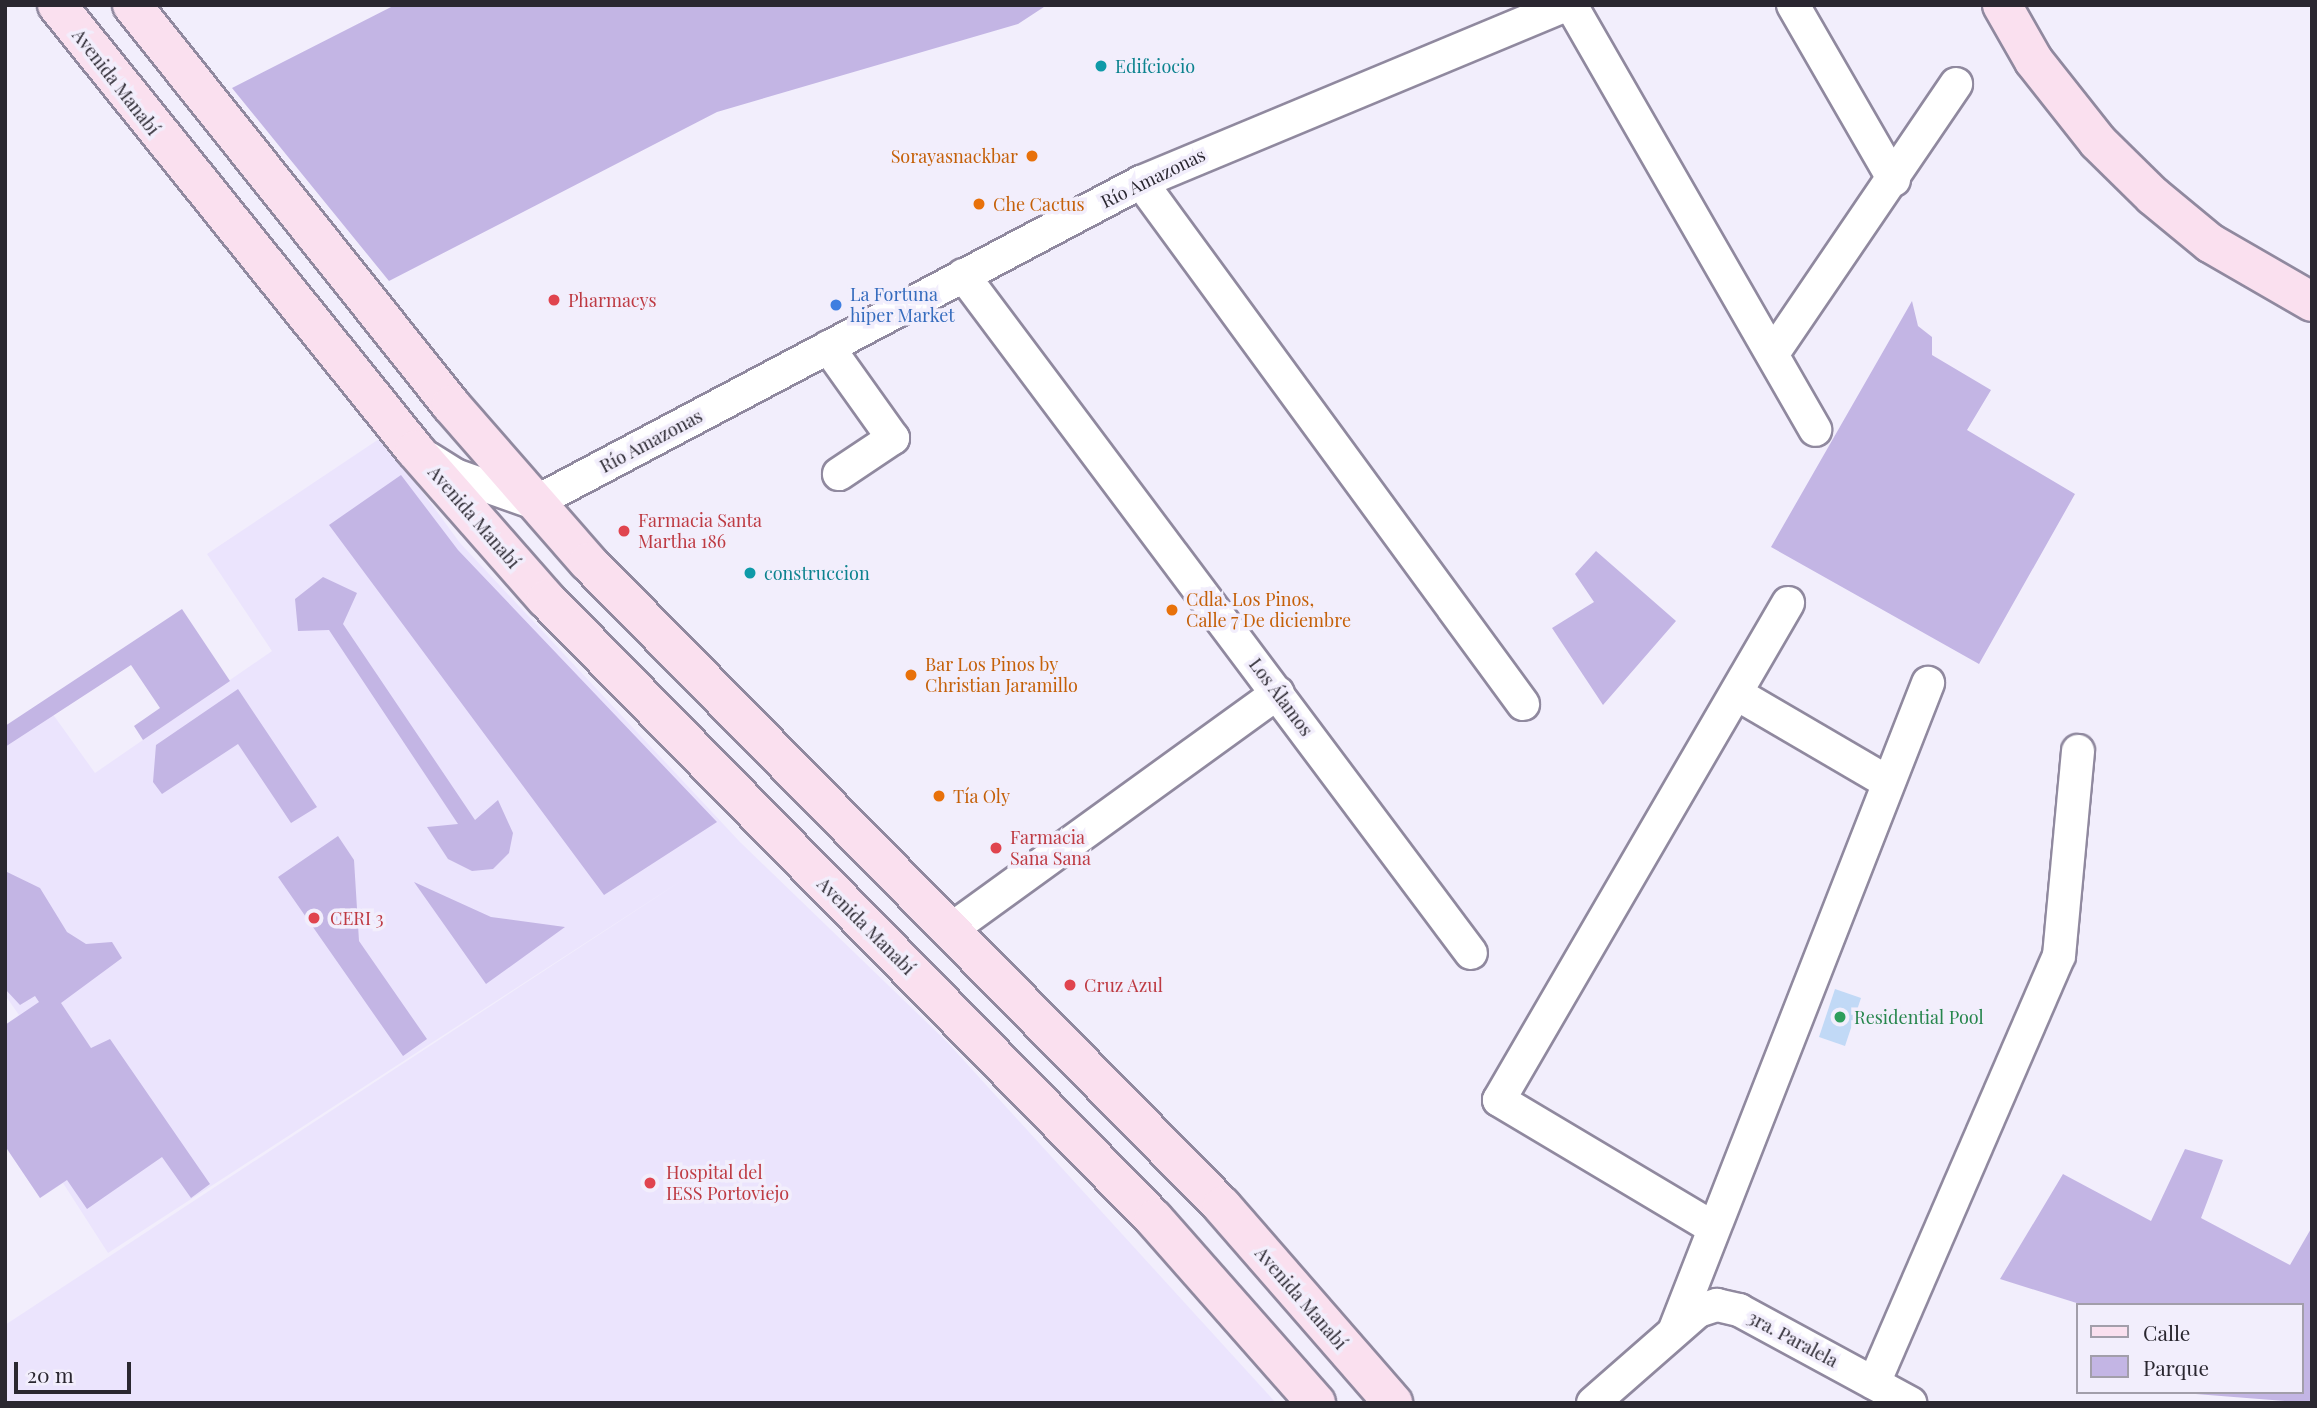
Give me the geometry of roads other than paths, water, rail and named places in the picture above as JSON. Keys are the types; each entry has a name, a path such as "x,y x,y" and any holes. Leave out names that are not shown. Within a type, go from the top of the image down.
{"main road":[{"name":"Avenida Manabí","path":"57,5 415,450 545,599 1154,1219 1316,1403"},
{"name":"Avenida Manabí","path":"132,5 534,503 660,638 953,928 1222,1206 1393,1403"},
{"path":"2002,5 2034,61 2098,142 2153,195 2210,243 2312,302"}],"street":[{"name":"Río Amazonas","path":"534,503 1141,182 1568,5"},
{"path":"1568,5 1774,352 1815,430"},
{"path":"1793,5 1894,180"},
{"path":"1774,352 1894,180 1956,83"},
{"path":"1141,182 1523,704"},
{"name":"Los Álamos","path":"963,275 1471,953"},
{"path":"828,347 892,438 839,474"},
{"name":"Avenida Manabí","path":"415,450 455,475 534,503"},
{"path":"1712,1227 1499,1100 1788,603"},
{"path":"1675,1329 1712,1227 1886,781 1928,683"},
{"path":"953,928 1278,693"},
{"path":"1737,694 1886,781"},
{"path":"1874,1383 2059,956 2078,751"},
{"name":"3ra. Paralela","path":"1593,1403 1698,1311 1739,1310 1910,1403"}],"water":[{"name":"Residential Pool","path":"1835,989 1861,998 1845,1046 1819,1037"}],"place":[{"name":"Edifciocio","path":"1101,66"},
{"name":"Sorayasnackbar","path":"1032,156"},
{"name":"Che Cactus","path":"979,204"},
{"name":"Pharmacys","path":"554,300"},
{"name":"La Fortuna hiper Market","path":"836,305"},
{"name":"Farmacia Santa Martha 186","path":"624,531"},
{"name":"construccion","path":"750,573"},
{"name":"Cdla. Los Pinos, Calle 7 De diciembre","path":"1172,610"},
{"name":"Bar Los Pinos by Christian Jaramillo","path":"911,675"},
{"name":"Tía Oly","path":"939,796"},
{"name":"Farmacia Sana Sana","path":"996,848"},
{"name":"CERI 3","path":"314,918"},
{"name":"Cruz Azul","path":"1070,985"},
{"name":"Residential Pool","path":"1840,1017"},
{"name":"Hospital del IESS Portoviejo","path":"650,1183"}]}
